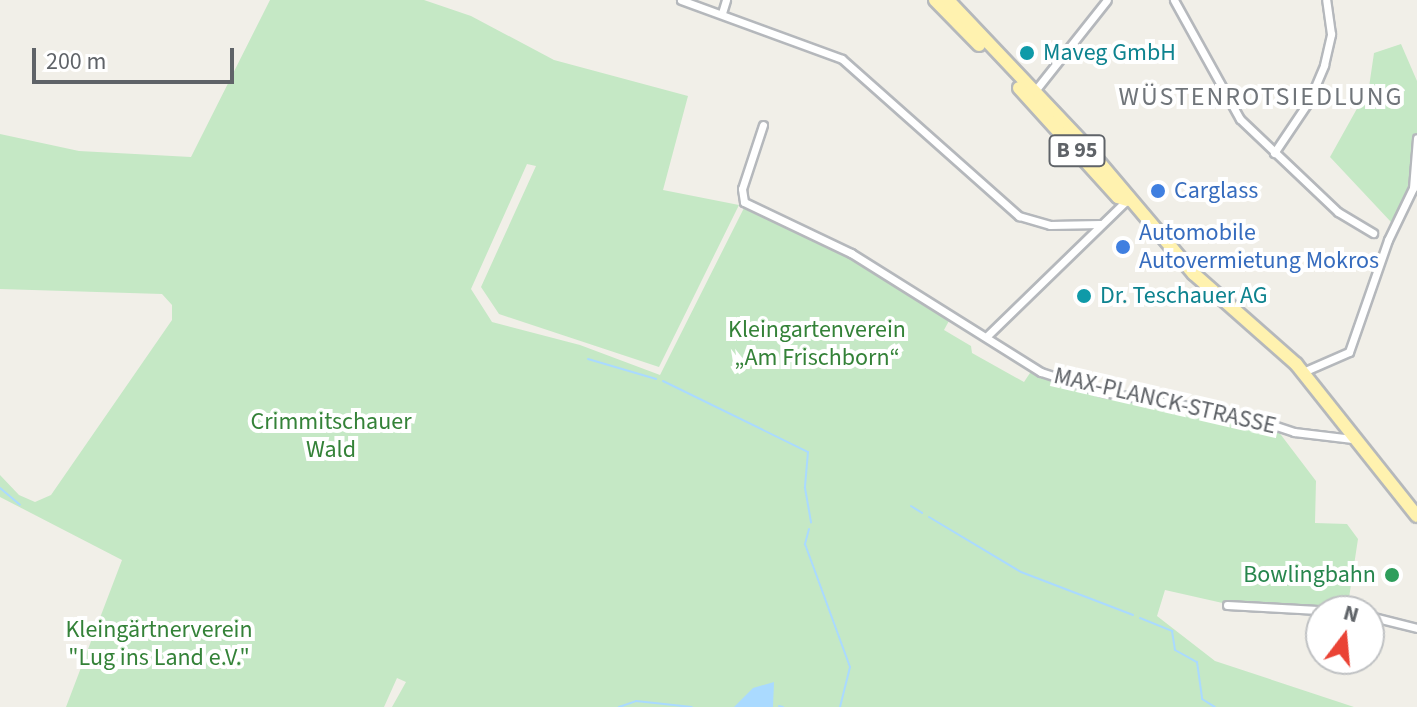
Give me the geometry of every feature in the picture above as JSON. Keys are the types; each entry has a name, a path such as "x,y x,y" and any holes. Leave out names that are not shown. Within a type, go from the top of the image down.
{"main road":[{"name":"B 95","path":"935,0 1031,95"},
{"name":"B 95","path":"948,0 1118,197 1127,200 1214,295 1303,372 1417,516"}],"street":[{"path":"681,0 842,59 1019,216 1050,225 1101,224"},
{"path":"722,13 726,0"},
{"path":"1031,95 1107,0"},
{"path":"1174,0 1240,119 1338,212 1373,233"},
{"path":"1274,153 1309,101 1324,65 1331,34 1326,0"},
{"name":"MAX-PLANCK-STRASSE","path":"763,125 742,189 744,202 851,253 1041,372 1079,385 1243,415 1294,432 1353,439"},
{"path":"1303,372 1349,352 1388,240 1413,188 1417,138"},
{"path":"986,337 1127,200"},
{"path":"1227,605 1305,609"},
{"path":"1385,620 1417,628"}],"green space":[{"name":"Crimmitschauer Wald","path":"270,0 424,0 471,16 554,60 688,96 663,190 739,205 659,367 499,314 481,287 536,166 527,164 471,289 492,322 580,345 660,375 745,206 829,244 911,293 950,319 944,330 971,346 972,353 1024,382 1032,370 1070,387 1278,431 1316,481 1315,523 1347,524 1358,539 1349,595 1305,595 1305,609 1227,604 1165,590 1157,616 1215,661 1354,707 392,707 406,682 397,678 384,707 66,707 122,560 0,497 0,475 19,495 35,502 51,495 172,320 172,305 162,294 0,289 0,134 79,151 191,157"},
{"path":"1401,44 1417,81 1417,189 1391,222 1330,157 1369,87 1374,53"}],"water":[{"path":"774,682 773,707 734,707 753,688"}],"waterway":[{"path":"588,359 656,379"},
{"path":"663,381 808,452 805,488 811,522"},
{"path":"0,488 20,505"},
{"path":"911,506 922,513"},
{"path":"929,517 1021,572 1133,615"},
{"path":"809,529 805,544 850,667 840,707"},
{"path":"1140,618 1172,631 1175,650 1197,662 1202,699 1215,707"},
{"path":"619,707 636,701 692,707"},
{"path":"779,706 783,707"}],"place":[{"name":"Maveg GmbH","path":"1027,53"},
{"name":"Carglass","path":"1158,191"},
{"name":"Automobile Autovermietung Mokros","path":"1123,247"},
{"name":"Dr. Teschauer AG","path":"1084,296"},
{"name":"Bowlingbahn","path":"1392,575"}],"district":[{"name":"WÜSTENROTSIEDLUNG","path":"1261,97"}],"park label":[{"name":"Kleingartenverein „Am Frischborn“","path":"817,344"},
{"name":"Kleingärtnerverein \"Lug ins Land e.V.\"","path":"159,644"}]}
